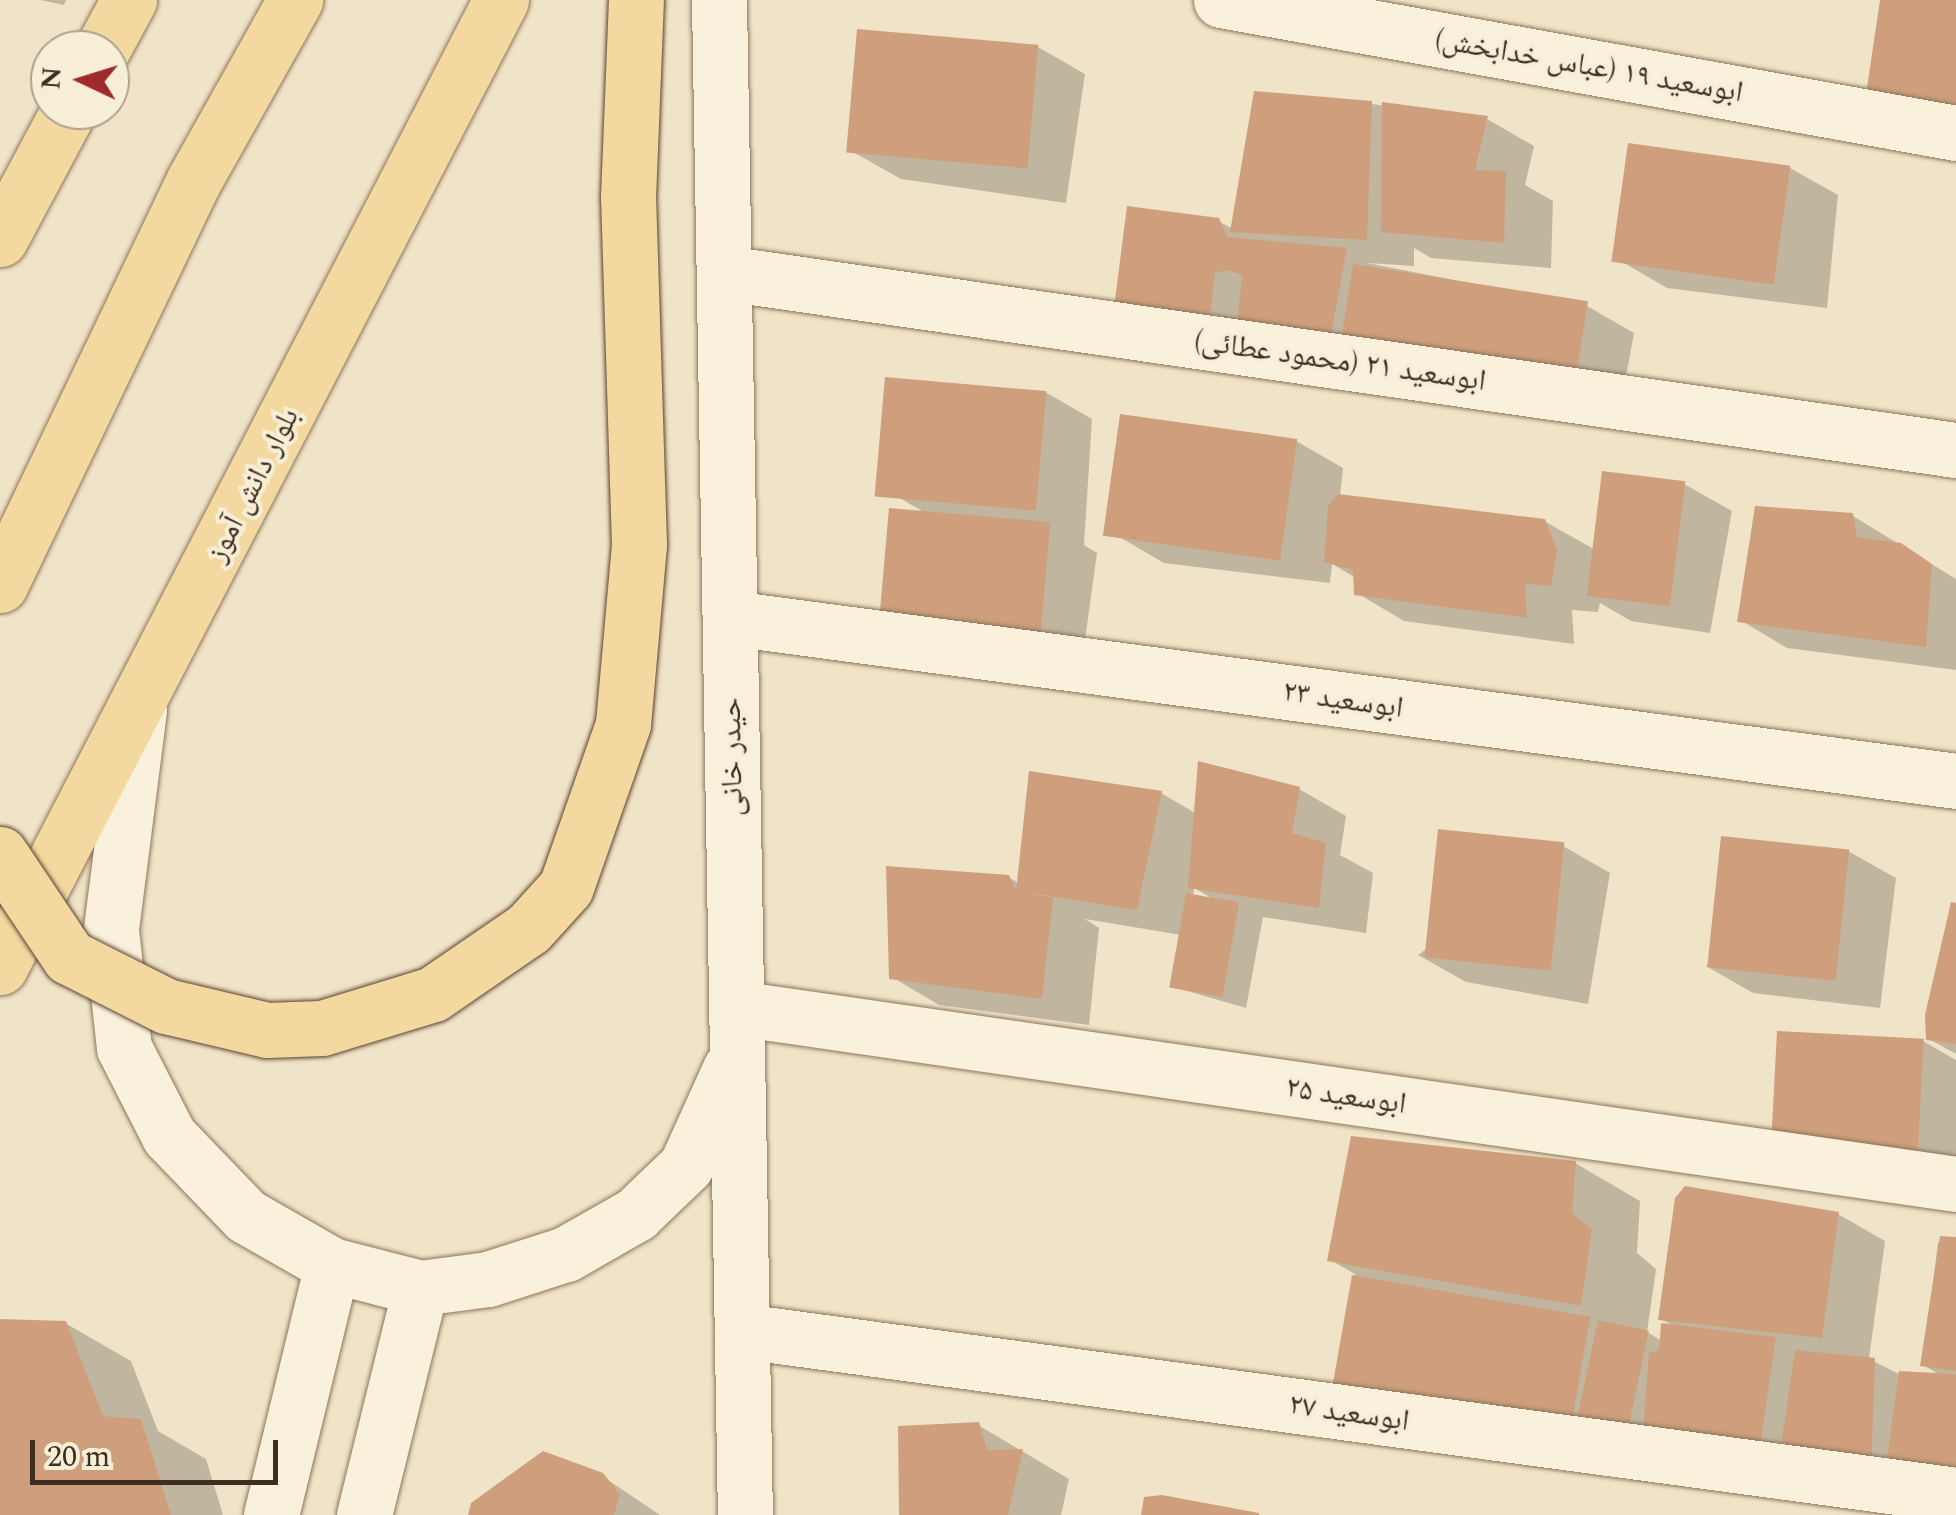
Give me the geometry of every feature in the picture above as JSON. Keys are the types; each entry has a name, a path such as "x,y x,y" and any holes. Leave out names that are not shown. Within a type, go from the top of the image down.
{"main road":[{"path":"113,30 129,0"},
{"path":"0,585 193,182 296,0"},
{"name":"بلوار دانش آموز","path":"0,967 138,710 501,0"},
{"path":"0,854 69,957 166,1006 267,1030 322,1028 433,994 529,928 566,886 622,724 639,545 628,198 636,0"},
{"path":"0,239 59,130"}],"street":[{"name":"حیدر خانی","path":"718,0 745,1515"},
{"name":"ابوسعید ۱۹ (عباس خدابخش)","path":"1221,0 1956,133"},
{"name":"ابوسعید ۲۱ (محمود عطائی)","path":"724,273 1956,450"},
{"name":"ابوسعید ۲۳","path":"730,618 1956,781"},
{"path":"138,710 111,930 124,1048 169,1136 246,1216 332,1265 420,1288 488,1280 566,1254 636,1214 686,1166 736,1031"},
{"name":"ابوسعید ۲۵","path":"736,1031 1956,1184"},
{"path":"272,1515 332,1265"},
{"path":"364,1515 420,1288"},
{"name":"ابوسعید ۲۷","path":"742,1331 1956,1495"}],"building":[{"path":"1880,0 1956,0 1956,120 1864,108"},
{"path":"857,29 1038,45 1028,168 846,153"},
{"path":"1254,91 1372,101 1367,240 1230,232"},
{"path":"1382,102 1488,116 1475,170 1506,171 1504,243 1381,232"},
{"path":"1628,143 1790,166 1774,285 1611,262"},
{"path":"1127,206 1219,218 1227,237 1347,248 1329,346 1236,337 1242,275 1227,270 1215,273 1208,335 1112,323"},
{"path":"1353,264 1588,301 1574,390 1339,353"},
{"path":"885,377 1046,391 1036,511 875,497"},
{"path":"1120,414 1297,439 1280,561 1103,536"},
{"path":"1602,471 1685,481 1670,606 1587,596"},
{"path":"1338,494 1545,519 1557,550 1551,586 1525,584 1527,618 1354,595 1353,570 1324,562 1328,506"},
{"path":"1755,506 1853,513 1857,537 1901,543 1932,564 1926,647 1737,622"},
{"path":"889,508 1050,522 1040,642 879,628"},
{"path":"1198,761 1300,787 1292,833 1326,843 1319,908 1188,888"},
{"path":"1029,771 1162,791 1137,910 1025,892 1053,898 1042,999 889,979 886,866 1009,875 1016,891"},
{"path":"1438,829 1564,842 1551,971 1425,957"},
{"path":"1721,836 1849,849 1835,981 1707,967"},
{"path":"1186,893 1239,902 1223,997 1169,988"},
{"path":"1951,902 1956,903 1956,1044 1926,1040 1925,1015"},
{"path":"1777,1031 1924,1039 1917,1160 1771,1152"},
{"path":"1351,1136 1576,1161 1572,1213 1592,1229 1581,1306 1327,1261"},
{"path":"1685,1186 1839,1212 1822,1338 1658,1320 1675,1198"},
{"path":"1940,1236 1956,1237 1956,1371 1920,1366"},
{"path":"1352,1275 1590,1317 1569,1438 1331,1396"},
{"path":"0,1319 66,1321 103,1416 141,1419 171,1515 0,1515"},
{"path":"1598,1320 1649,1331 1624,1448 1573,1437"},
{"path":"1661,1323 1776,1337 1759,1453 1642,1445 1649,1353 1659,1350"},
{"path":"1795,1350 1875,1358 1871,1478 1778,1466"},
{"path":"1899,1371 1956,1374 1956,1486 1885,1473"},
{"path":"979,1422 987,1450 1023,1449 1008,1515 899,1515 898,1426"},
{"path":"543,1451 603,1473 620,1494 614,1515 468,1515 471,1503"},
{"path":"1162,1495 1259,1515 1141,1515 1144,1497"}]}
